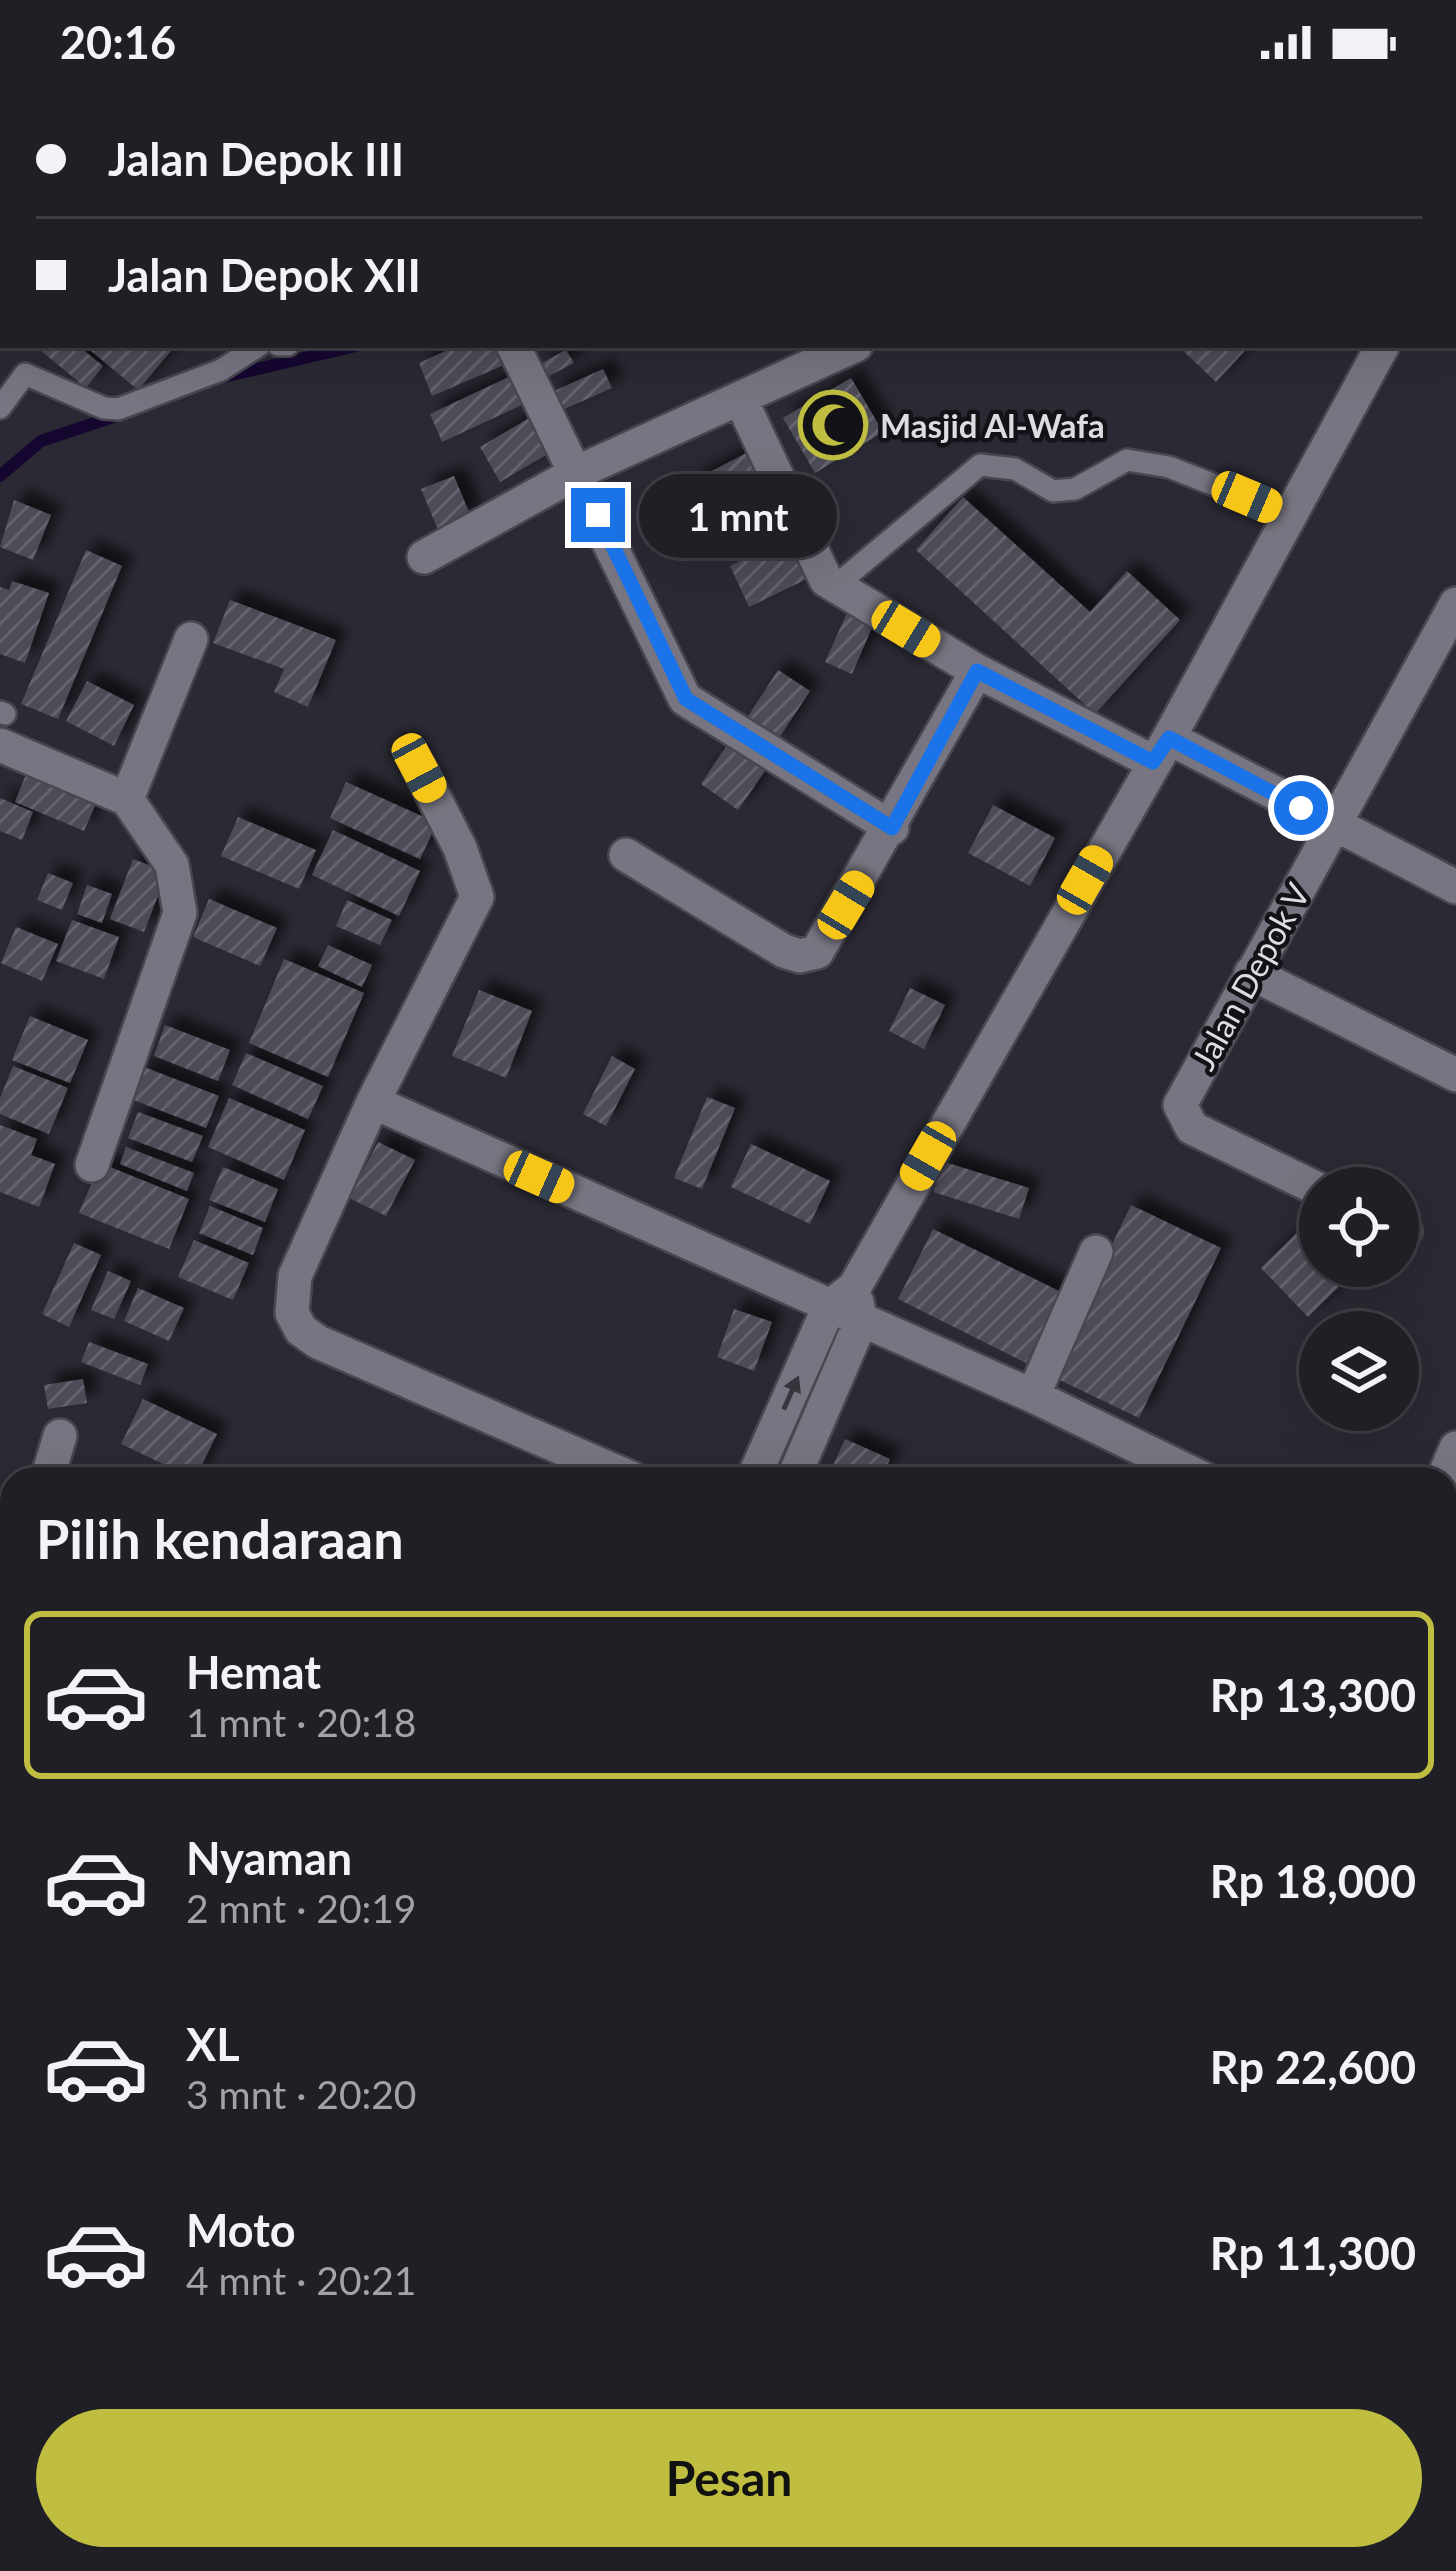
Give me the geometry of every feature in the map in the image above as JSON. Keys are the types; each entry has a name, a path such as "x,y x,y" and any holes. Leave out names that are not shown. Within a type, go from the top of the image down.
{"street":[{"path":"515,348 686,699 892,828"},
{"path":"424,557 578,472 849,348"},
{"path":"760,1467 1381,348"},
{"path":"740,398 821,572 835,586 977,671 1334,825 1456,887"},
{"name":"Jalan Depok V","path":"1299,1180 1192,1128 1180,1105 1456,604"},
{"path":"127,799 191,639"},
{"path":"626,855 784,951 810,955 824,943 892,828 977,671"},
{"path":"2,724 127,799 172,866 180,913 92,1165"},
{"path":"419,768 460,848 477,897 373,1102 295,1276 292,1313 301,1330 606,1467"},
{"path":"1251,973 1456,1075"},
{"path":"373,1102 848,1305 1179,1467"},
{"path":"1033,1396 1096,1252"},
{"path":"797,1467 848,1305"},
{"path":"51,1467 60,1436"}],"lane":[{"path":"0,408 25,374 104,408 118,409 221,370 255,348"},
{"path":"835,586 980,465 1015,469 1053,490 1075,489 1127,460 1169,467 1290,515"}],"building":[{"path":"38,348 81,348 103,366 86,388"},
{"path":"88,348 173,348 138,390"},
{"path":"452,348 505,348 511,362 432,396 419,363"},
{"path":"1180,348 1247,348 1216,382"},
{"path":"566,350 574,363 547,377 540,364"},
{"path":"603,369 612,388 560,411 552,392"},
{"path":"511,376 524,404 442,442 430,414"},
{"name":"Masjid Al-Wafa","path":"851,378 883,432 815,473 783,418"},
{"path":"531,417 551,452 500,482 480,447"},
{"path":"754,449 773,487 710,519 691,482"},
{"path":"454,476 471,517 438,530 421,489"},
{"path":"963,497 1090,612 1127,571 1180,620 1095,714 916,550"},
{"path":"14,500 51,515 33,560 0,547"},
{"path":"790,537 809,578 749,607 730,566"},
{"path":"86,550 122,566 58,719 21,704"},
{"path":"12,581 49,593 25,663 0,654 0,587 9,590"},
{"path":"230,600 336,640 308,707 274,692 284,669 213,643"},
{"path":"850,606 876,618 852,674 825,662"},
{"path":"778,670 810,691 775,744 743,724"},
{"path":"87,681 134,705 114,746 66,721"},
{"path":"729,742 767,768 738,810 701,784"},
{"path":"28,769 98,799 84,831 15,802"},
{"path":"346,782 437,823 420,859 330,818"},
{"path":"0,798 33,812 22,840 0,831"},
{"path":"993,805 1055,838 1030,886 968,853"},
{"path":"238,817 316,850 299,889 221,856"},
{"path":"333,830 420,871 399,916 312,875"},
{"path":"133,859 167,872 144,932 110,919"},
{"path":"48,873 73,883 62,910 37,900"},
{"path":"87,885 112,894 102,923 77,914"},
{"path":"209,899 277,928 260,966 193,937"},
{"path":"347,900 392,920 380,945 336,926"},
{"path":"72,920 119,937 104,979 56,961"},
{"path":"16,927 58,944 42,981 1,963"},
{"path":"328,945 372,965 362,987 318,966"},
{"path":"284,959 364,993 328,1077 249,1043"},
{"path":"910,988 945,1005 924,1049 889,1031"},
{"path":"479,990 532,1011 506,1078 452,1056"},
{"path":"30,1016 88,1040 70,1083 12,1060"},
{"path":"165,1025 230,1050 218,1081 154,1056"},
{"path":"246,1053 323,1086 308,1119 232,1085"},
{"path":"612,1056 635,1069 606,1126 583,1114"},
{"path":"13,1066 68,1088 49,1134 0,1114 0,1098"},
{"path":"144,1067 219,1096 206,1128 131,1099"},
{"path":"707,1097 735,1108 702,1189 674,1178"},
{"path":"229,1098 305,1130 284,1180 208,1147"},
{"path":"138,1112 203,1136 192,1162 128,1138"},
{"path":"0,1125 37,1139 31,1155 55,1164 39,1207 0,1192"},
{"path":"378,1142 415,1160 386,1216 349,1198"},
{"path":"751,1144 830,1181 810,1224 731,1187"},
{"path":"126,1147 194,1173 187,1191 120,1164"},
{"path":"944,1162 1029,1188 1019,1219 933,1192"},
{"path":"100,1163 189,1199 169,1249 79,1213"},
{"path":"223,1167 278,1189 265,1222 209,1200"},
{"path":"1131,1205 1221,1248 1139,1418 1049,1375"},
{"path":"210,1206 263,1228 253,1255 199,1233"},
{"path":"933,1229 1061,1292 1026,1363 898,1299"},
{"path":"1299,1231 1299,1287 1339,1287 1314,1311 1302,1311 1261,1268"},
{"path":"194,1240 249,1263 233,1300 178,1277"},
{"path":"74,1243 101,1255 69,1327 42,1314"},
{"path":"108,1271 131,1281 114,1319 91,1310"},
{"path":"138,1288 184,1308 169,1341 124,1321"},
{"path":"734,1309 772,1322 754,1371 717,1357"},
{"path":"89,1342 148,1364 140,1385 81,1362"},
{"path":"83,1379 87,1403 48,1409 44,1385"},
{"path":"143,1399 217,1434 201,1467 170,1467 121,1444"},
{"path":"845,1439 890,1459 886,1467 832,1467"}],"waterway":[{"path":"223,377 347,348"},
{"path":"0,476 41,441 119,415"}],"place":[{"name":"Masjid Al-Wafa","path":"833,425"}],"route":[{"path":"598,515 686,699 892,828 977,671 1153,762 1169,738 1301,808"}]}
